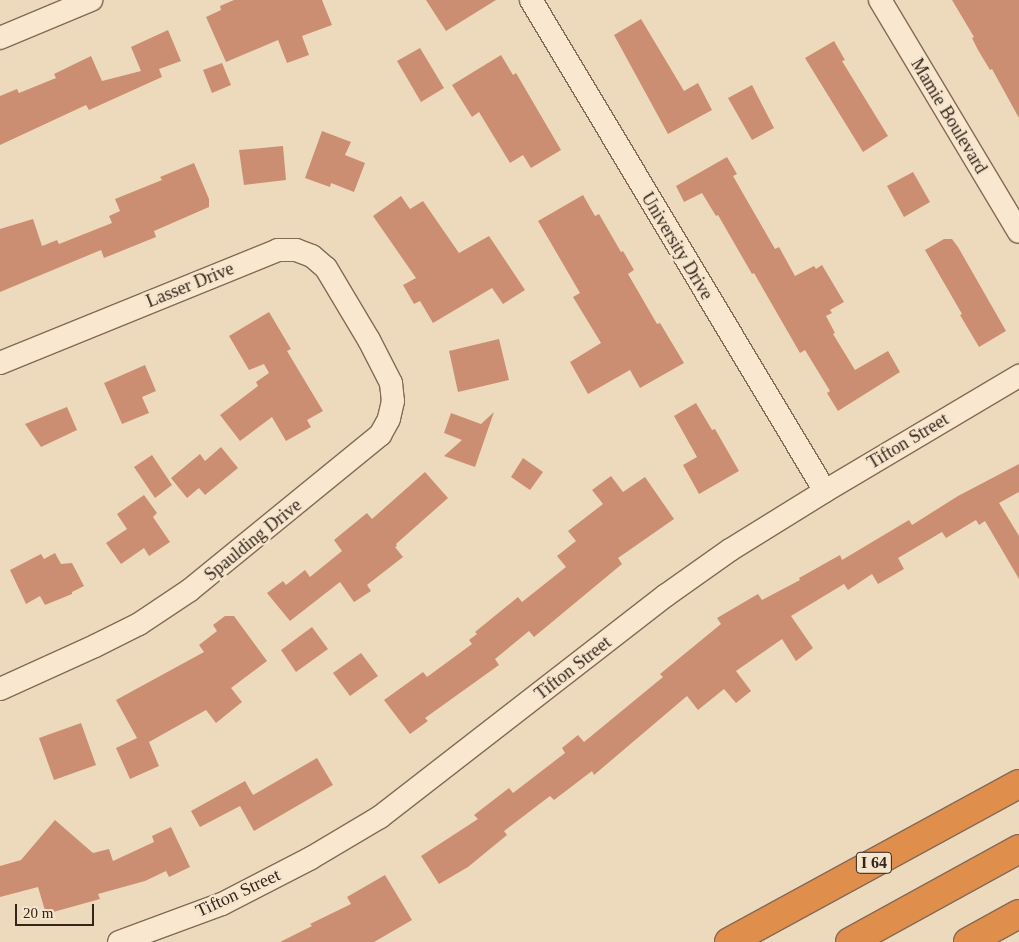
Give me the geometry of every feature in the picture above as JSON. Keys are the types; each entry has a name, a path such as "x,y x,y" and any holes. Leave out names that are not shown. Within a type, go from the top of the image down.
{"highway":[{"name":"I 64","path":"729,942 1019,784"},
{"path":"850,942 1019,849"},
{"path":"968,942 1019,914"}],"street":[{"path":"0,38 91,0"},
{"name":"University Drive","path":"531,0 825,491"},
{"name":"Mamie Boulevard","path":"880,0 1019,232"},
{"name":"Lasser Drive","path":"0,363 278,250 296,250 312,256 326,268 355,316"},
{"name":"Spaulding Drive","path":"0,689 130,628 190,590 380,435 389,419 393,401 391,383 355,316"},
{"name":"Tifton Street","path":"119,942 222,904 311,858 380,817 665,596 730,550 825,491 1019,376"}],"building":[{"path":"234,0 322,0 332,25 302,36 309,55 287,63 278,40 226,62 206,17 221,10 220,6"},
{"path":"426,0 496,0 446,31"},
{"path":"952,0 1019,0 1019,118 992,69 990,70 978,50 972,38 974,37"},
{"path":"641,19 684,91 698,83 712,110 668,134 614,35"},
{"path":"168,30 181,61 159,69 162,77 89,110 86,105 0,145 0,96 17,89 19,93 56,78 54,74 91,56 102,81 141,71 131,47"},
{"path":"834,41 845,60 842,61 888,136 863,152 805,58"},
{"path":"420,48 444,88 421,102 397,61"},
{"path":"501,55 513,75 516,73 561,150 531,168 523,155 510,163 479,112 472,117 452,85"},
{"path":"222,63 231,85 212,93 203,70"},
{"path":"752,85 774,128 752,140 728,98"},
{"path":"322,131 351,142 345,155 365,163 354,192 331,183 330,187 305,178"},
{"path":"283,146 286,180 244,185 239,150"},
{"path":"727,157 737,174 733,176 775,249 779,247 795,276 814,266 816,269 822,265 844,302 830,310 832,313 826,316 835,333 833,334 855,370 888,351 900,372 838,411 827,393 830,391 805,350 800,353 718,215 716,216 702,193 684,202 676,186"},
{"path":"194,163 209,199 209,207 154,231 156,237 104,258 101,250 0,292 0,229 33,219 42,246 57,240 59,244 112,223 109,216 120,211 115,199 162,180 160,177"},
{"path":"913,172 930,202 904,217 887,186"},
{"path":"583,195 595,216 599,214 621,252 623,251 634,270 628,274 657,324 660,323 684,363 640,388 630,370 588,394 570,362 601,343 573,297 580,293 538,221"},
{"path":"401,196 410,209 423,201 459,253 489,236 525,290 503,304 492,288 433,323 420,301 414,304 403,285 416,278 373,216"},
{"path":"944,239 952,239 958,247 1006,331 979,347 925,250"},
{"path":"269,312 291,349 287,351 323,411 307,420 311,427 286,441 272,417 240,441 220,415 258,386 256,382 269,373 264,364 249,370 229,336"},
{"path":"499,339 509,380 458,392 449,351"},
{"path":"145,365 156,391 142,397 149,413 122,424 104,383"},
{"path":"696,403 712,430 715,429 739,471 699,494 683,465 697,457 674,416"},
{"path":"67,407 77,430 41,447 25,424"},
{"path":"494,412 475,467 444,456 462,440 444,433 451,413 481,424"},
{"path":"221,447 238,468 205,495 199,488 187,498 171,478 200,454 205,461"},
{"path":"152,455 172,485 155,498 134,467"},
{"path":"523,458 543,472 530,490 511,477"},
{"path":"1019,464 1019,492 999,503 1019,536 1019,579 985,521 979,525 976,520 946,538 942,532 898,558 904,569 878,584 872,574 848,590 844,584 791,616 813,648 796,661 782,639 736,671 751,691 736,703 724,689 698,710 687,696 594,775 592,771 554,800 550,796 504,831 507,835 468,867 439,884 421,856 478,819 474,815 509,788 513,793 565,753 562,748 578,735 584,742 663,677 660,674 721,624 717,618 758,594 762,600 800,580 799,578 840,555 842,560 909,520 912,525 958,496"},
{"path":"425,472 448,498 396,544 397,546 395,547 403,557 367,585 371,591 354,602 340,582 290,621 267,593 283,581 286,585 305,570 310,577 342,551 334,540 367,513 372,519"},
{"path":"611,476 623,492 645,477 674,519 618,558 622,564 534,637 529,631 495,659 499,665 425,718 428,721 410,734 384,700 423,672 427,677 472,644 469,640 477,634 475,632 518,597 522,602 566,567 557,556 576,541 568,531 603,504 592,490"},
{"path":"144,495 157,513 153,517 170,542 149,556 144,548 121,564 106,543 127,529 117,514"},
{"path":"55,553 61,564 72,563 84,586 72,592 72,594 45,605 40,596 26,604 10,570 41,554 44,559"},
{"path":"225,616 234,616 267,661 231,688 242,702 216,723 206,710 149,742 159,766 130,779 116,748 137,738 116,700 204,652 199,645 217,631 213,625"},
{"path":"312,627 328,649 296,672 281,650"},
{"path":"361,653 378,676 350,696 333,673"},
{"path":"81,723 96,765 54,780 39,738"},
{"path":"317,758 333,785 254,831 240,806 200,827 191,811 245,781 253,795"},
{"path":"55,820 93,853 109,849 113,861 154,842 152,836 171,827 190,867 169,877 166,871 145,881 98,894 100,899 46,914 38,887 0,897 0,866 21,860"},
{"path":"385,875 412,920 374,942 280,942 312,926 310,924 351,904 347,897"}]}
